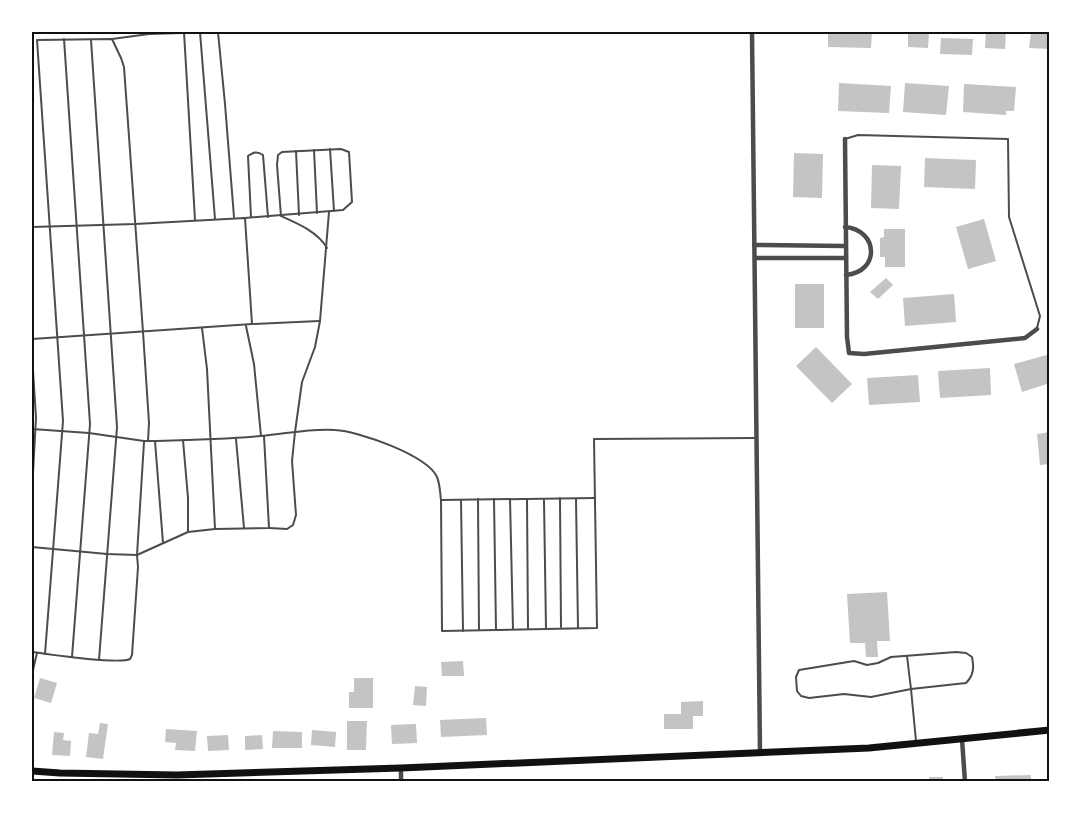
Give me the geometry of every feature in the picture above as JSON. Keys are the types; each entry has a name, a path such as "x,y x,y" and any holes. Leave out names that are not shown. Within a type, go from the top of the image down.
{"main road":[{"path":"32,771 177,778 869,748 1050,730"}],"street":[{"path":"752,32 760,753"},
{"path":"845,139 845,246 849,353 864,354 1025,338 1037,329"},
{"path":"845,227 865,234 869,240 871,254 869,261 860,272 846,275"},
{"path":"754,245 845,246"},
{"path":"754,258 846,258"},
{"path":"962,739 965,782"},
{"path":"401,768 401,782"}],"lane":[{"path":"184,32 195,220"},
{"path":"200,32 215,219"},
{"path":"32,40 112,39 149,34 216,32 225,104 234,218"},
{"path":"64,39 90,424 72,657"},
{"path":"90,39 116,437 99,660"},
{"path":"32,652 126,662 132,655 138,567 136,555 149,423 124,67 112,39"},
{"path":"37,40 63,421 45,654"},
{"path":"845,139 858,135 1008,139 1009,217 1040,316 1037,329"},
{"path":"32,227 251,218 281,216 298,214 329,212 343,210 352,202 349,152 330,149 282,152 278,155 281,216"},
{"path":"330,149 333,211"},
{"path":"314,150 317,213"},
{"path":"251,218 248,156 258,152 263,155 268,217"},
{"path":"296,152 298,214"},
{"path":"32,547 107,555 136,555 188,532 244,528 287,529 293,525 296,515 292,461 295,432 302,382 315,347 320,321 329,212"},
{"path":"281,216 314,234 327,248"},
{"path":"245,218 252,324"},
{"path":"32,339 320,321"},
{"path":"246,325 254,364 269,528"},
{"path":"202,328 207,369 215,529"},
{"path":"32,355 34,429 32,490"},
{"path":"34,429 155,441 262,436 316,429 366,436 418,458 437,477 441,500 442,631 597,628 594,439 756,438"},
{"path":"236,437 244,528"},
{"path":"183,440 188,498 188,532"},
{"path":"155,441 163,543"},
{"path":"544,498 546,629"},
{"path":"560,498 561,628"},
{"path":"576,498 578,628"},
{"path":"441,500 595,498"},
{"path":"478,499 479,630"},
{"path":"494,499 496,630"},
{"path":"510,499 513,629"},
{"path":"526,499 528,629"},
{"path":"461,500 463,631"},
{"path":"956,652 966,653 972,657 974,667 971,678 966,683 911,689 871,697 844,694 809,698 801,696 797,691 796,677 799,670 854,661 867,665 891,657 956,652"},
{"path":"32,674 37,653"},
{"path":"907,656 917,744"}],"building":[{"path":"828,32 872,32 871,48 828,47"},
{"path":"908,32 929,32 928,48 908,47"},
{"path":"986,32 1006,32 1005,49 985,48"},
{"path":"1031,32 1050,33 1050,49 1029,48"},
{"path":"941,38 973,39 972,55 940,54"},
{"path":"839,83 891,86 889,113 838,111"},
{"path":"905,83 949,86 946,115 903,112"},
{"path":"964,84 1016,87 1014,111 1006,111 1006,115 963,112"},
{"path":"794,153 823,154 822,198 793,197"},
{"path":"925,158 976,160 975,189 924,187"},
{"path":"872,165 901,166 899,209 871,208"},
{"path":"984,219 996,261 968,269 956,227"},
{"path":"884,229 905,229 905,267 885,267 885,257 880,257 880,238 884,237"},
{"path":"886,278 893,285 878,299 870,292"},
{"path":"795,284 824,284 824,328 795,328"},
{"path":"954,294 956,322 905,326 903,298"},
{"path":"816,347 852,384 832,403 796,366"},
{"path":"1050,354 1050,383 1022,392 1014,364"},
{"path":"990,368 991,395 940,398 938,371"},
{"path":"918,375 920,402 869,405 867,378"},
{"path":"1050,432 1050,464 1040,465 1037,434"},
{"path":"887,592 890,641 877,641 878,657 866,657 865,643 850,643 847,594"},
{"path":"463,661 464,676 442,676 441,662"},
{"path":"40,678 57,683 51,703 34,698"},
{"path":"354,678 373,678 373,708 349,708 349,692 354,692"},
{"path":"415,686 427,687 426,706 413,705"},
{"path":"703,701 703,716 693,716 693,729 664,729 664,714 681,714 681,702"},
{"path":"486,718 487,735 441,737 440,720"},
{"path":"347,721 367,721 366,750 347,750"},
{"path":"100,723 108,724 103,759 86,757 89,733 98,734"},
{"path":"416,724 417,743 392,744 391,725"},
{"path":"166,729 197,731 195,751 175,750 176,743 165,742"},
{"path":"312,730 336,732 335,747 311,745"},
{"path":"273,731 302,732 302,748 272,748"},
{"path":"54,732 64,733 63,740 71,741 70,756 52,755"},
{"path":"228,735 229,750 208,751 207,736"},
{"path":"262,735 263,749 245,750 245,736"},
{"path":"1031,775 1031,782 996,782 995,776"},
{"path":"929,777 943,777 943,782 929,782"}]}
